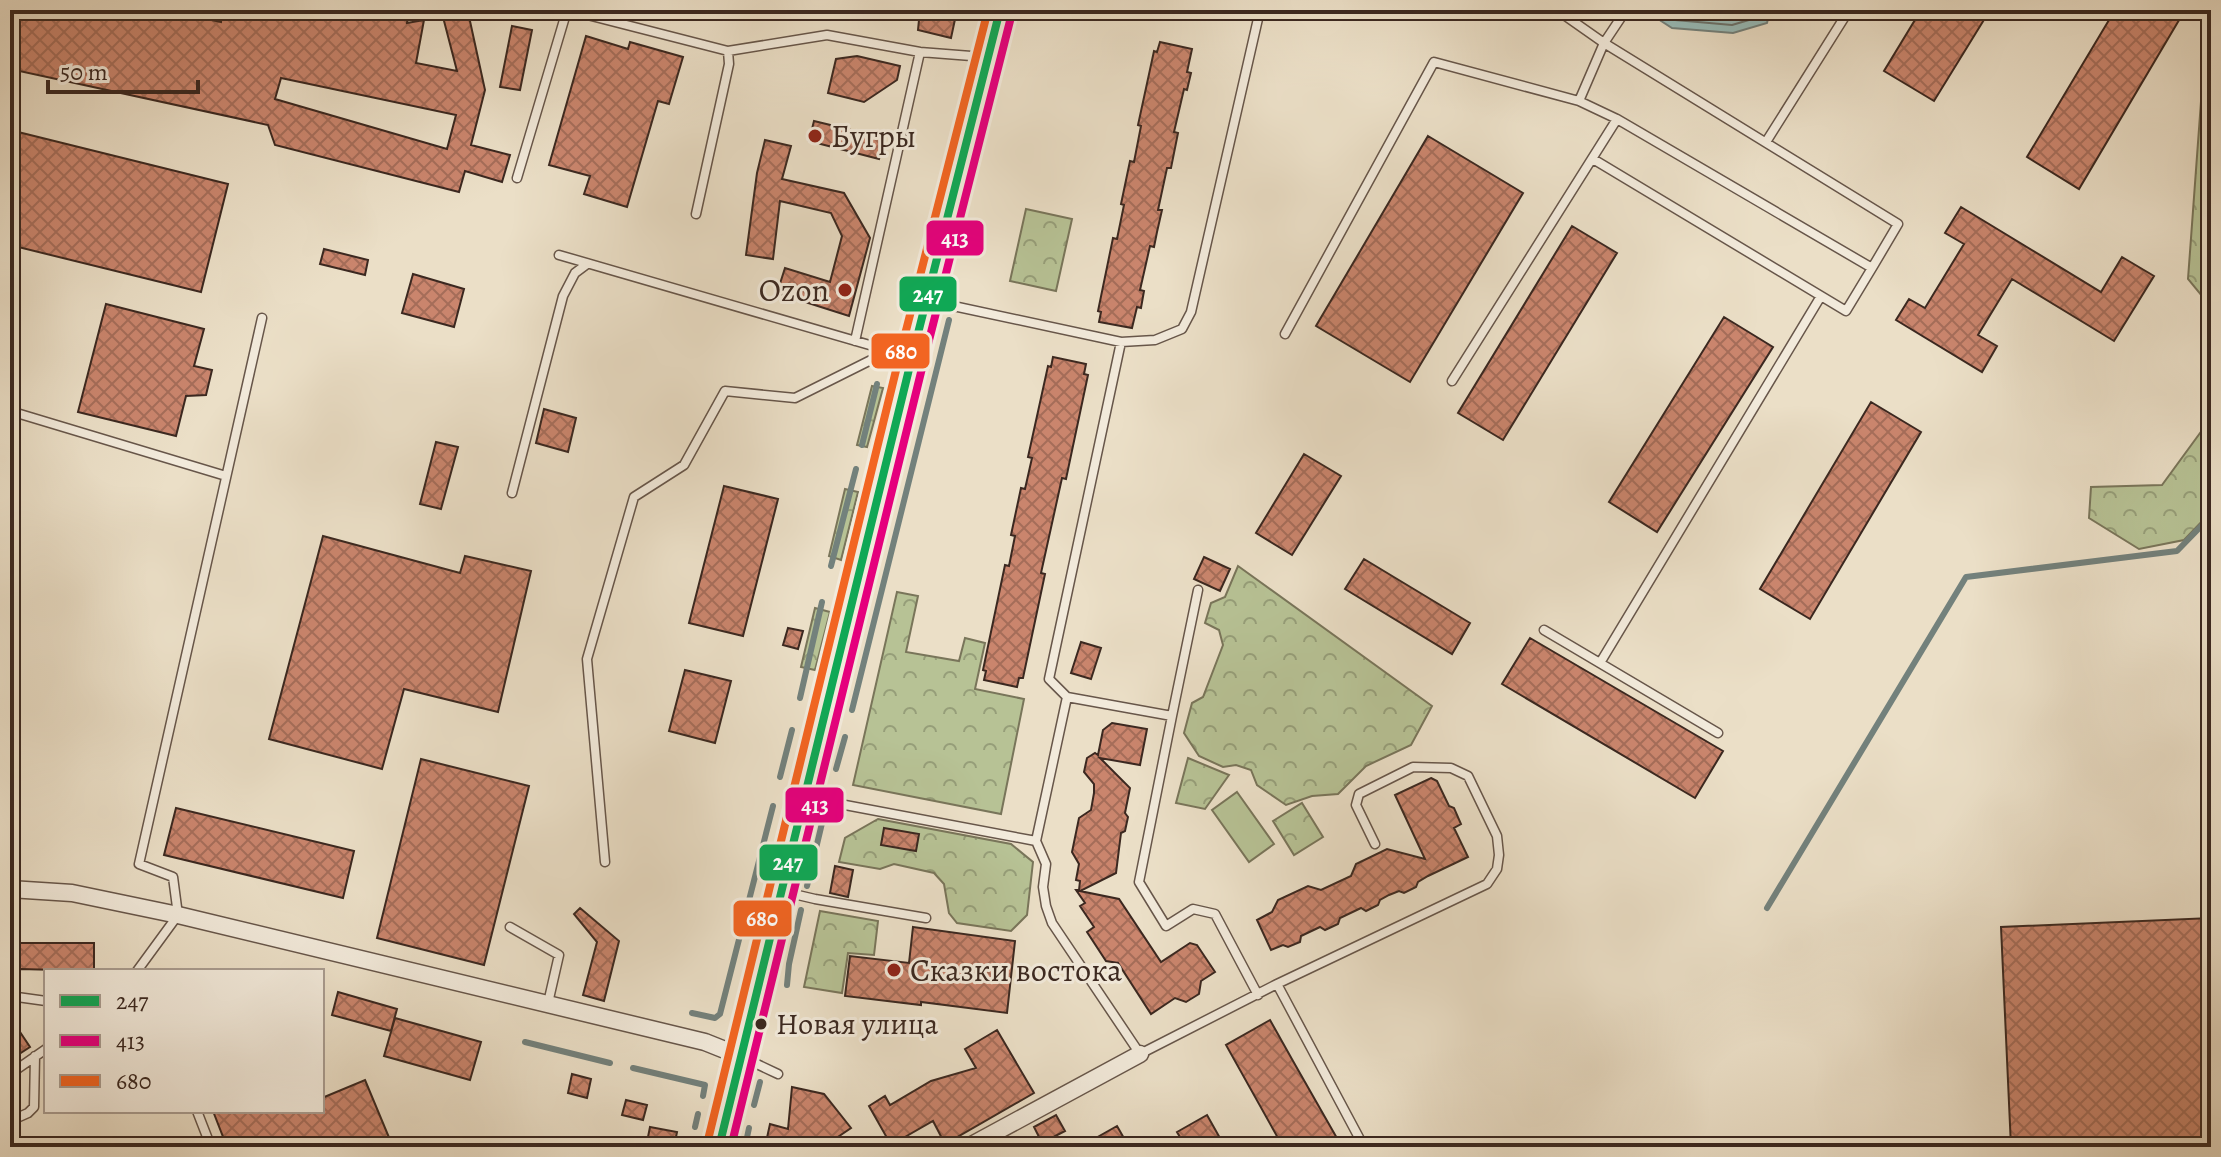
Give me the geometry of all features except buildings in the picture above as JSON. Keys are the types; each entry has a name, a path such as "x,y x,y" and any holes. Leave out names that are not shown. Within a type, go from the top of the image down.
{"main road":[{"path":"719,1147 849,620 901,354 927,301 1000,10"}],"street":[{"path":"10,889 72,893 178,915 705,1042 740,1056"},
{"path":"968,1147 1140,1054"}],"lane":[{"path":"517,178 568,10 728,51 827,35 920,52 988,58"},
{"path":"927,301 1121,342 1155,340 1182,329 1191,312 1260,10"},
{"path":"1557,10 1604,43 1898,224 1846,311 1593,159"},
{"path":"1579,101 1604,43 1626,10"},
{"path":"1766,142 1849,10"},
{"path":"696,214 729,64 728,51"},
{"path":"855,341 920,52"},
{"path":"1285,334 1434,62 1579,101 1617,119 1872,268"},
{"path":"1452,381 1617,119"},
{"path":"559,255 901,354"},
{"path":"512,493 563,296 575,273 587,264"},
{"path":"1600,663 1821,296"},
{"path":"138,969 178,915 173,877 139,864 262,318"},
{"path":"1121,342 1049,679 1067,697 1172,716"},
{"path":"605,862 587,659 634,497 684,465 725,391 795,398 901,354"},
{"path":"10,411 226,476"},
{"path":"1198,590 1139,882 1166,926 1193,909 1215,914 1258,995"},
{"path":"1544,630 1718,733"},
{"path":"1067,697 1036,841 1046,864 1043,887 1046,906 1052,923 1140,1054 1277,984 1487,884 1497,869 1497,836 1468,776 1451,768 1413,767 1359,794 1356,805 1375,844"},
{"path":"804,796 1036,841"},
{"path":"781,891 926,918"},
{"path":"510,927 559,955 547,1004"},
{"path":"1277,984 1364,1147"},
{"path":"10,996 44,1001"},
{"path":"10,1074 44,1050"},
{"path":"10,1121 34,1107 35,1056"},
{"path":"740,1056 778,1074"},
{"path":"198,1113 211,1147"},
{"path":"1809,1147 1876,1145"}],"green space":[{"path":"2211,77 2211,307 2188,279 2202,88"},
{"path":"1026,209 1072,219 1056,291 1010,281"},
{"path":"872,386 883,388 867,447 857,445"},
{"path":"2211,418 2211,512 2184,540 2139,549 2089,518 2091,487 2162,485"},
{"path":"845,489 858,492 841,560 829,556"},
{"path":"1238,566 1432,706 1411,745 1366,766 1338,794 1312,796 1286,805 1257,785 1251,770 1236,765 1223,767 1199,756 1184,733 1192,703 1203,697 1223,645 1219,630 1205,623 1211,603 1225,597"},
{"path":"897,592 918,596 906,652 959,661 965,638 985,643 975,689 1024,699 1001,814 853,785"},
{"path":"815,608 830,612 815,670 801,667"},
{"path":"1188,758 1229,775 1205,809 1176,803"},
{"path":"1237,792 1274,844 1249,862 1212,810"},
{"path":"1302,803 1323,837 1294,855 1273,821"},
{"path":"878,819 1011,844 1033,862 1027,915 1011,931 957,923 949,913 944,884 934,873 894,864 880,869 839,862 845,838"},
{"path":"820,911 878,921 874,955 848,953 842,993 804,987"}],"water":[{"path":"1657,10 1770,10 1767,23 1733,33 1672,28 1658,19"}],"waterway":[{"path":"852,710 949,320"},
{"path":"862,445 877,384"},
{"path":"831,566 856,469"},
{"path":"1767,908 1966,577 2177,551 2211,516"},
{"path":"800,698 822,602"},
{"path":"780,777 792,730"},
{"path":"836,769 845,737"},
{"path":"692,1013 715,1018 720,1014 773,806"},
{"path":"807,886 823,819"},
{"path":"787,985 801,910"},
{"path":"525,1042 610,1063"},
{"path":"633,1068 705,1085 703,1096"},
{"path":"754,1105 760,1082"},
{"path":"695,1127 698,1114"},
{"path":"745,1147 749,1128"}],"transit line":[{"name":"680","path":"707,1144 900,354 988,10"},
{"name":"247","path":"719,1147 1000,10"},
{"name":"413","path":"731,1147 1012,13"}],"place":[{"name":"Бугры","path":"815,136"},
{"name":"Ozon","path":"845,290"},
{"name":"Сказки востока","path":"894,970"},
{"name":"Новая улица","path":"761,1024"}]}
